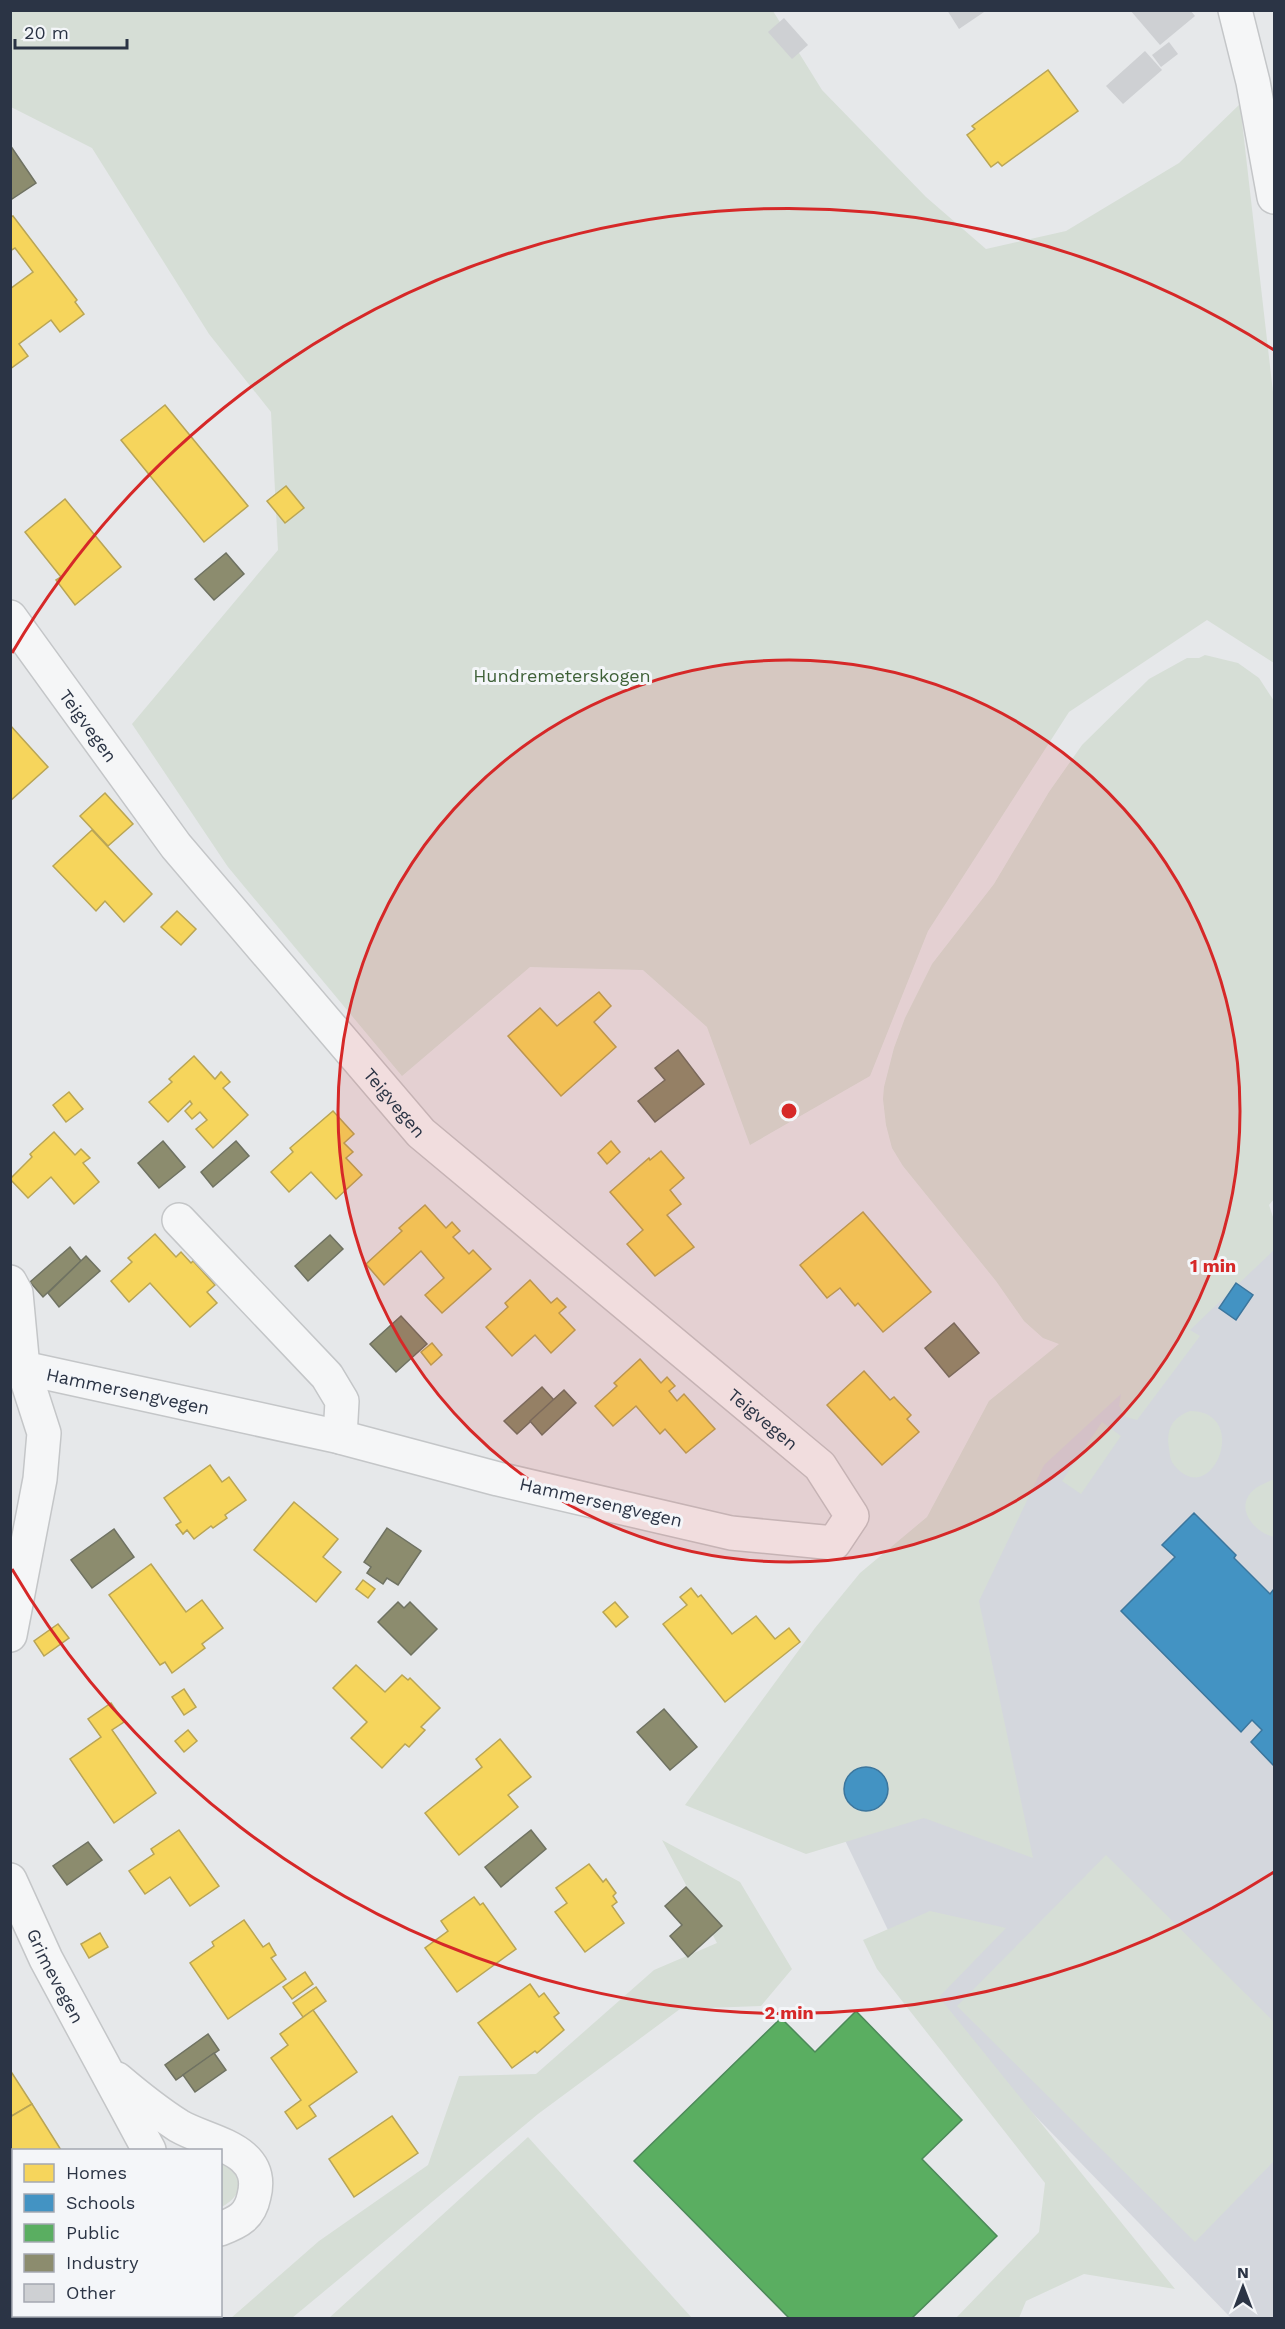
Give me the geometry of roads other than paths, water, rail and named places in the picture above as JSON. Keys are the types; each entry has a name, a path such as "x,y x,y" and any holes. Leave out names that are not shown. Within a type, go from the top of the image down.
{"street":[{"path":"1235,10 1253,82 1275,197"},
{"name":"Teigvegen","path":"10,617 176,846 421,1132 820,1466 852,1516"},
{"path":"179,1220 327,1376 342,1401 339,1437"},
{"name":"Hammersengvegen","path":"10,1282 16,1293 17,1366 339,1437 498,1479 731,1533 834,1543 852,1516"},
{"path":"10,1635 40,1479 44,1433 17,1366"},
{"name":"Grimevegen","path":"10,1880 46,1959 148,2149"},
{"name":"Grimevegen","path":"107,2070 143,2101 181,2127 231,2148 247,2160 255,2175 255,2193 250,2211 237,2223 222,2228"}],"park label":[{"name":"Hundremeterskogen","path":"562,675"}]}
